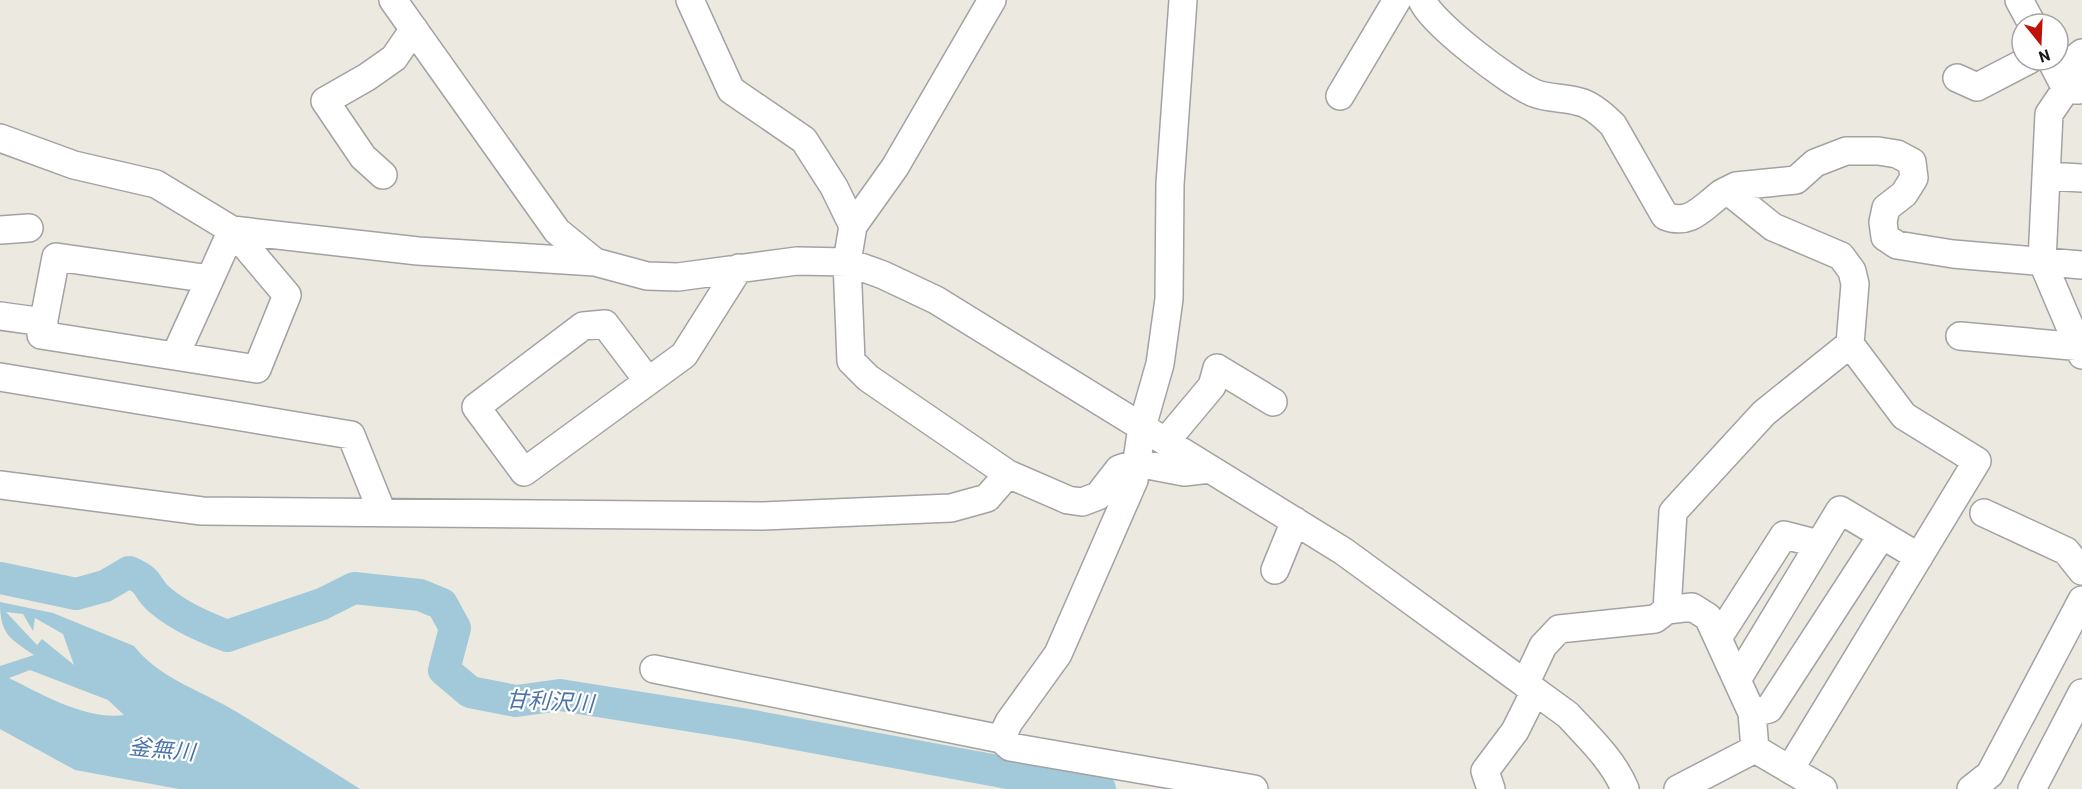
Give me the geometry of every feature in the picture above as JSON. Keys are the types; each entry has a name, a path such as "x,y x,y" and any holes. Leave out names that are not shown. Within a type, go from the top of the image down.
{"street":[{"path":"393,0 557,231 595,262"},
{"path":"690,0 730,90 804,140 834,187 853,226"},
{"path":"992,0 895,167 853,226 848,262 851,361 868,378 1008,474 1068,500 1082,502 1098,496 1119,469 1137,463 1184,472 1210,469"},
{"path":"1001,739 1010,722 1058,654 1134,480 1142,427 1160,364 1169,299 1170,184 1183,0"},
{"path":"1340,96 1397,0"},
{"path":"1422,0 1442,24 1500,72 1521,86 1537,94 1581,102 1602,115 1613,125 1665,216 1677,221 1685,220 1722,193 1736,186 1796,180 1815,163 1846,152 1878,151 1897,154 1912,162 1914,178 1904,194 1886,208 1882,222 1885,237 1897,245 2082,265"},
{"path":"383,175 363,157 325,101 367,77 394,58 414,29"},
{"path":"2081,350 2042,261 2049,114 2074,89 2077,57 2082,52"},
{"path":"1957,78 1977,87 2010,70"},
{"path":"2061,72 2074,89"},
{"path":"0,138 74,165 156,184 232,230 287,295 257,369 41,335 56,257 210,279"},
{"path":"2046,176 2082,178"},
{"path":"1722,193 1732,194 1773,227 1841,256 1852,271 1855,284 1850,344 1905,416 1977,460 1790,770"},
{"path":"0,230 29,228"},
{"path":"232,230 418,251 595,262 658,277 678,277 797,261 848,262 936,300 1343,551 1568,715 1597,745 1619,775 1625,789"},
{"path":"175,356 232,230"},
{"path":"648,381 605,324 584,326 476,407 524,472 684,355 739,268"},
{"path":"0,316 44,322"},
{"path":"1960,336 2081,350"},
{"path":"1667,610 1672,512 1764,413 1850,344"},
{"path":"1166,441 1212,386 1217,368 1273,402"},
{"path":"0,377 351,435 382,512"},
{"path":"0,485 202,511 763,516 951,508 987,498 1008,474"},
{"path":"1737,680 1840,510 1919,557"},
{"path":"1984,513 2067,551 2082,571"},
{"path":"1275,570 1295,521"},
{"path":"1718,638 1784,535 1819,544"},
{"path":"1752,713 1769,709 1882,535"},
{"path":"1971,789 1990,774 2082,600"},
{"path":"1491,789 1485,771 1515,731 1543,646 1559,629 1655,619 1667,610 1692,607 1708,617 1752,713 1755,749"},
{"path":"654,669 1001,739 1010,747 1254,789"},
{"path":"2032,789 2082,693"},
{"path":"1755,749 1823,789"},
{"path":"1678,789 1755,749"}],"water":[{"name":"釜無川","path":"0,602 53,613 134,646 154,666 166,674 230,708 360,789 179,789 75,770 0,729 0,666 34,655 12,639 4,628","holes":["6,612 23,614 33,631 35,618 63,634 74,665 42,639 37,645","30,670 108,700 124,715 110,716 80,710 9,678"]}],"waterway":[{"name":"甘利沢川","path":"0,578 76,594 105,586 129,572 146,582 155,596 175,611 227,636 322,604 354,588 420,595 442,604 455,628 444,670 470,692 516,701 560,695 742,724 1035,778 1076,781 1100,789"}]}
